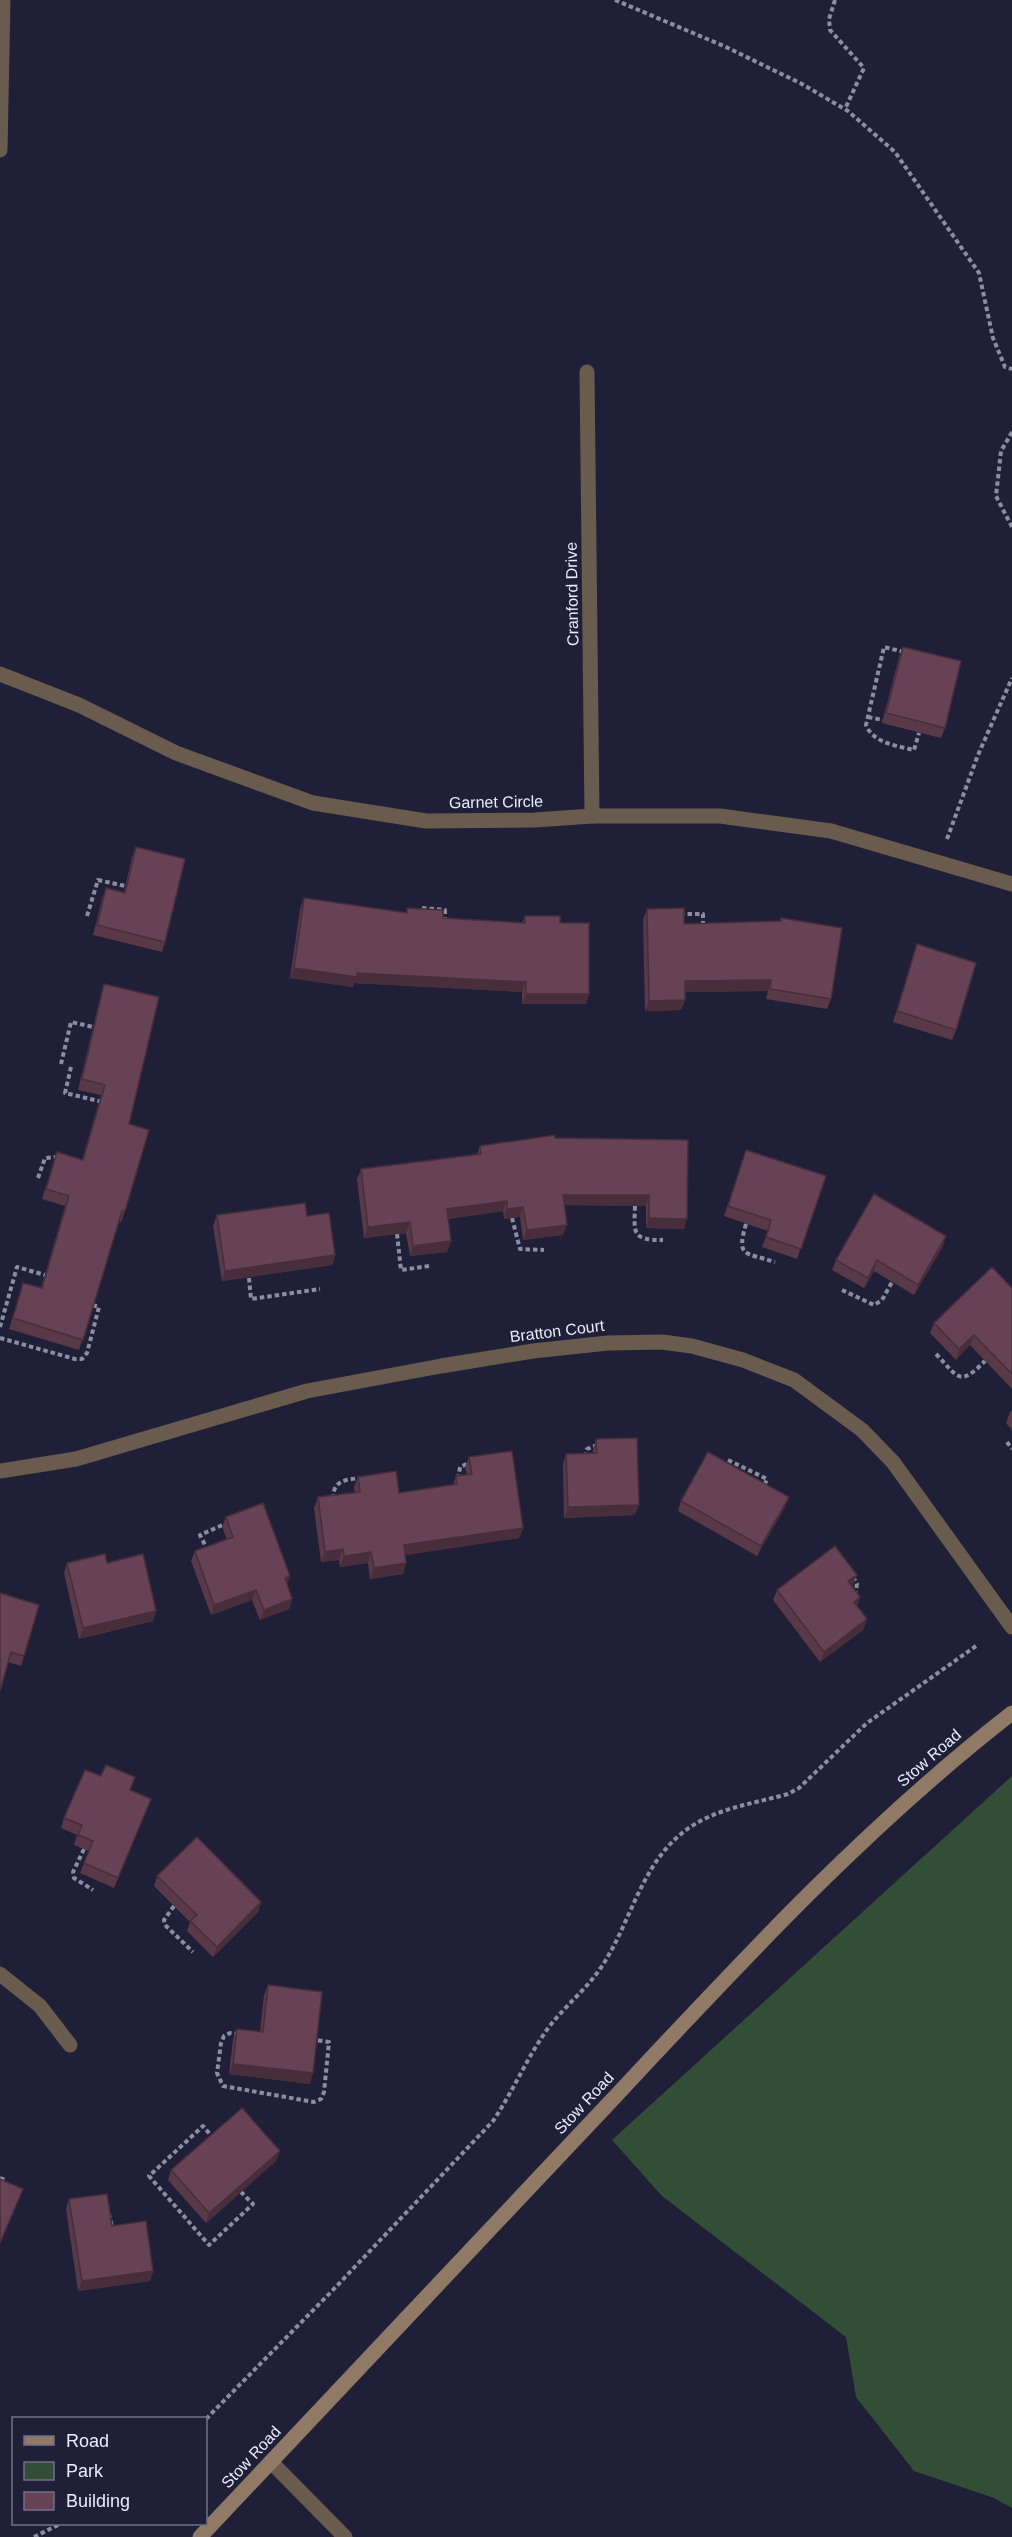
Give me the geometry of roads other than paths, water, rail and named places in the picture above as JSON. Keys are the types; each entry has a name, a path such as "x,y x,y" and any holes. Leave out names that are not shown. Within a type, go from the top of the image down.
{"street":[{"path":"0,150 3,0"},
{"name":"Cranford Drive","path":"587,372 592,816"},
{"name":"Garnet Circle","path":"0,674 79,705 176,753 313,803 426,821 535,820 592,816 720,816 831,831 1012,884"},
{"name":"Bratton Court","path":"0,1471 76,1459 307,1391 441,1366 533,1351 608,1343 662,1342 692,1346 743,1360 794,1380 862,1430 892,1462 1012,1627"},
{"name":"Stow Road","path":"200,2537 674,2034 840,1864 908,1800 1012,1713"},
{"path":"0,1974 40,2006 70,2045"},
{"path":"271,2462 345,2537"}]}
